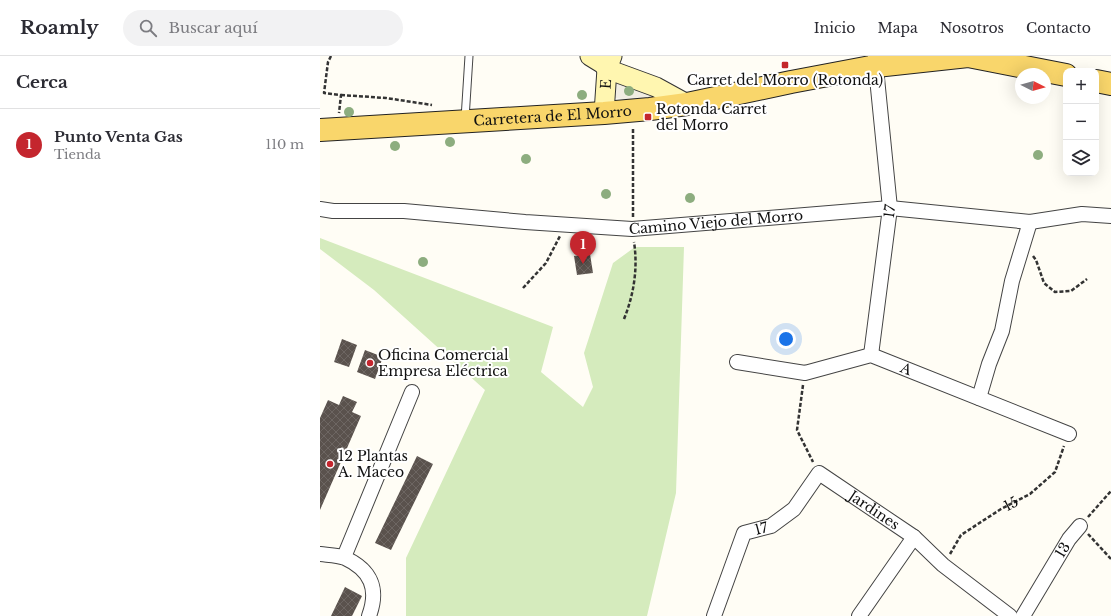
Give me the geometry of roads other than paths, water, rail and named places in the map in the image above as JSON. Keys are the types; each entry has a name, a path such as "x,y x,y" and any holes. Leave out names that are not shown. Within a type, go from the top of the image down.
{"main road":[{"name":"Carretera de El Morro","path":"328,130 633,111 687,104 791,82 875,61 968,56 1063,74"},
{"path":"1099,82 1111,84"}],"street":[{"path":"590,56 603,64 610,63 687,104"},
{"name":"17","path":"871,355 890,208 875,61"},
{"name":"E","path":"604,113 610,63"},
{"name":"Camino Viejo del Morro","path":"320,209 333,211 404,211 565,225 632,229 890,208 1030,222 1082,214 1111,216"},
{"path":"979,398 988,364 1002,331 1012,281 1030,222"},
{"path":"737,362 805,373 871,355"},
{"name":"A","path":"871,355 1068,434"},
{"path":"344,557 412,392"},
{"name":"17","path":"714,616 744,533 771,526 794,509 818,473"},
{"name":"Jardines","path":"818,473 914,537 943,565 1010,616"},
{"name":"13","path":"1023,616 1069,539 1080,526"},
{"path":"859,616 914,537"},
{"path":"320,554 344,557 363,570 372,582 373,605 369,616"}],"lane":[{"path":"465,122 468,56"}],"place":[{"name":"Carret del Morro (Rotonda)","path":"785,65"},
{"name":"Rotonda Carret del Morro","path":"648,117"},
{"name":"Punto Venta Gas","path":"583,264"},
{"name":"Oficina Comercial Empresa Eléctrica","path":"370,363"},
{"name":"12 Plantas A. Maceo","path":"330,464"}]}
